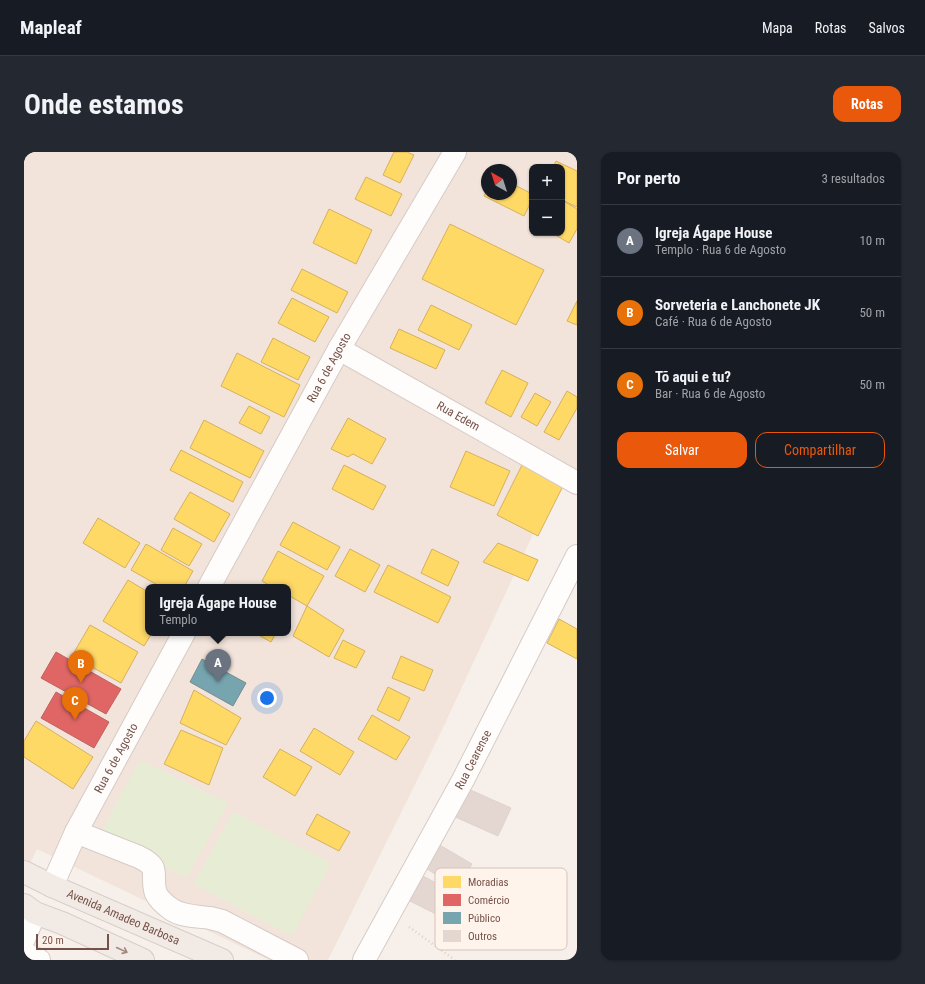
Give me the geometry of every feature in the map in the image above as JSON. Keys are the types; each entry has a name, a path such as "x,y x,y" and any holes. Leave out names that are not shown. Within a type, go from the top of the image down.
{"main road":[{"name":"Avenida Amadeo Barbosa","path":"24,872 52,886 222,960"},
{"path":"29,909 62,922 143,960"}],"street":[{"name":"Rua 6 de Agosto","path":"211,584 339,349 455,152"},
{"name":"Rua Edem","path":"339,349 577,483"},
{"name":"Rua Cearense","path":"364,960 462,780 577,556"},
{"name":"Rua 6 de Agosto","path":"52,886 76,832 182,636"},
{"path":"76,832 139,857 151,864 154,871 155,891 160,899 172,910 182,914 222,921 297,960"},
{"path":"24,939 29,909"},
{"path":"24,953 39,960"}],"path":[{"path":"389,913 435,946"},
{"path":"441,950 455,960"}],"shaded area":[{"path":"24,152 577,152 577,482 561,474 442,730 328,960 269,960 37,849 24,877"}],"green space":[{"path":"140,760 228,803 187,877 99,837"},
{"path":"233,812 331,863 292,936 194,884"}],"building: Moradias":[{"path":"394,152 407,152 414,155 400,183 383,175"},
{"path":"556,161 562,164 554,164"},
{"path":"565,165 577,171 577,207 565,201"},
{"path":"366,177 402,194 391,216 355,199"},
{"path":"517,186 529,192 529,206 524,216 492,200 517,200"},
{"path":"565,202 577,209 577,229 569,243 557,236 565,236"},
{"path":"329,209 372,230 356,264 313,243"},
{"path":"450,224 544,270 516,325 422,279"},
{"path":"302,269 348,292 337,313 291,290"},
{"path":"292,298 329,317 315,342 278,323"},
{"path":"577,301 577,325 567,321"},
{"path":"431,305 472,325 459,350 418,330"},
{"path":"399,329 445,350 436,369 390,348"},
{"path":"273,338 310,357 298,380 261,362"},
{"path":"237,353 300,385 284,417 221,386"},
{"path":"502,370 528,383 511,417 485,403"},
{"path":"567,391 577,397 577,408 559,440 544,432"},
{"path":"535,393 551,402 537,426 521,417"},
{"path":"249,406 270,417 261,434 239,423"},
{"path":"348,418 386,439 372,464 353,454 348,457 331,449"},
{"path":"204,420 264,451 250,478 190,448"},
{"path":"181,450 243,482 233,502 170,470"},
{"path":"466,451 510,471 494,506 450,487"},
{"path":"344,465 386,486 373,510 332,489"},
{"path":"522,465 563,486 538,536 497,515"},
{"path":"190,492 230,514 214,542 174,519"},
{"path":"98,518 140,543 125,568 83,543"},
{"path":"293,522 340,547 327,570 280,545"},
{"path":"173,528 202,544 189,566 161,550"},
{"path":"498,543 538,560 528,581 483,562"},
{"path":"146,544 193,571 186,584 156,584 131,570"},
{"path":"350,549 380,565 365,592 335,576"},
{"path":"432,549 459,562 448,586 421,573"},
{"path":"278,551 324,576 307,606 291,597 291,584 267,584 262,581"},
{"path":"388,565 451,597 438,623 374,592"},
{"path":"128,580 145,590 145,636 150,636 144,646 103,621"},
{"path":"307,606 344,630 329,657 293,636"},
{"path":"559,619 577,629 577,659 547,643"},
{"path":"90,625 138,652 121,683 72,656"},
{"path":"260,636 274,636 271,642"},
{"path":"343,640 365,651 356,668 334,658"},
{"path":"401,656 433,670 424,691 392,678"},
{"path":"388,687 410,698 399,721 377,710"},
{"path":"194,690 241,718 226,745 180,723"},
{"path":"372,715 410,737 396,760 358,739"},
{"path":"36,721 93,757 73,789 24,757 24,741"},
{"path":"314,728 354,752 340,775 300,751"},
{"path":"181,730 223,748 209,785 164,764"},
{"path":"280,749 312,767 295,796 263,777"},
{"path":"317,814 350,832 339,851 306,834"}],"building: Comércio":[{"path":"56,652 121,689 106,714 41,678"},
{"path":"56,692 109,722 94,748 41,718"}],"building: Público":[{"path":"202,659 246,683 233,706 190,682"}],"building: Outros":[{"path":"466,788 511,808 498,836 453,816"},
{"path":"438,844 472,864 470,868 435,868 435,874 424,867"},
{"path":"421,875 435,882 435,914 408,900"}],"place":[{"name":"Igreja Ágape House","path":"218,682"},
{"name":"Sorveteria e Lanchonete JK","path":"81,683"},
{"name":"Tõ aqui e tu?","path":"75,720"}]}
